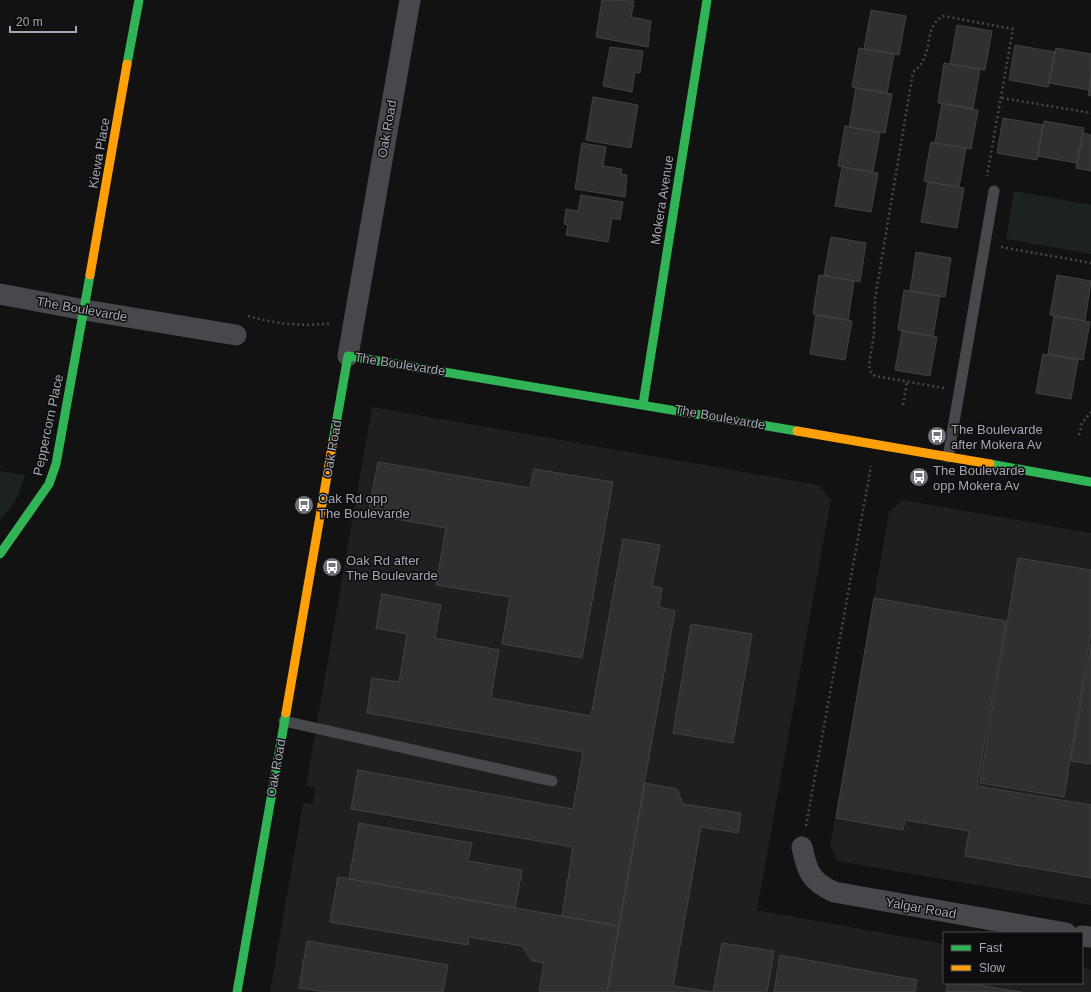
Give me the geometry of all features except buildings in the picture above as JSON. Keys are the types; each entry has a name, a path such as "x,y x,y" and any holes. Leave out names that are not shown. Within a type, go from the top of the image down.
{"street":[{"name":"Kiewa Place","path":"85,310 139,0"},
{"name":"Oak Road","path":"237,992 410,0"},
{"name":"Mokera Avenue","path":"643,404 706,0"},
{"name":"The Boulevarde","path":"0,294 85,310 236,334"},
{"name":"Peppercorn Place","path":"0,554 49,484 54,471 85,310"},
{"name":"The Boulevarde","path":"348,356 643,404 1091,482"},
{"name":"Yalgar Road","path":"802,847 807,868 813,878 825,888 834,892 1060,932"}],"lane":[{"path":"948,457 994,191"},
{"path":"284,722 552,781"}],"path":[{"path":"960,390 875,376 870,371 869,365 874,334 875,299 913,72 921,67 926,57 932,26 943,16 1013,29 990,163"},
{"path":"1002,98 1091,113"},
{"path":"986,244 1091,263"},
{"path":"236,334 240,313 269,322 310,326 354,320"},
{"path":"903,405 907,382"},
{"path":"1079,435 1082,423 1091,412"},
{"path":"802,847 875,444"}],"shaded area":[{"path":"1014,191 1091,205 1091,254 1006,239"},
{"path":"372,407 819,485 831,500 757,910 943,944 943,984 1083,984 1083,968 1091,970 1091,992 270,992 303,803 313,804 315,788 306,786"},
{"path":"0,471 25,475 15,502 0,520"},
{"path":"903,500 1091,533 1091,905 838,861 830,846 889,512"}],"traffic: fast":[{"path":"127,64 139,0"},
{"path":"643,404 707,0"},
{"path":"0,554 49,484 56,464 90,275"},
{"path":"333,441 348,356 797,431"},
{"path":"990,464 1091,482"},
{"path":"237,992 286,713"}],"traffic: slow":[{"path":"90,275 127,64"},
{"path":"797,431 990,464"},
{"path":"286,713 333,441"}],"place":[{"name":"The Boulevarde after Mokera Av","path":"937,436"},
{"name":"The Boulevarde opp Mokera Av","path":"919,477"},
{"name":"Oak Rd opp The Boulevarde","path":"304,505"},
{"name":"Oak Rd after The Boulevarde","path":"332,567"}]}
